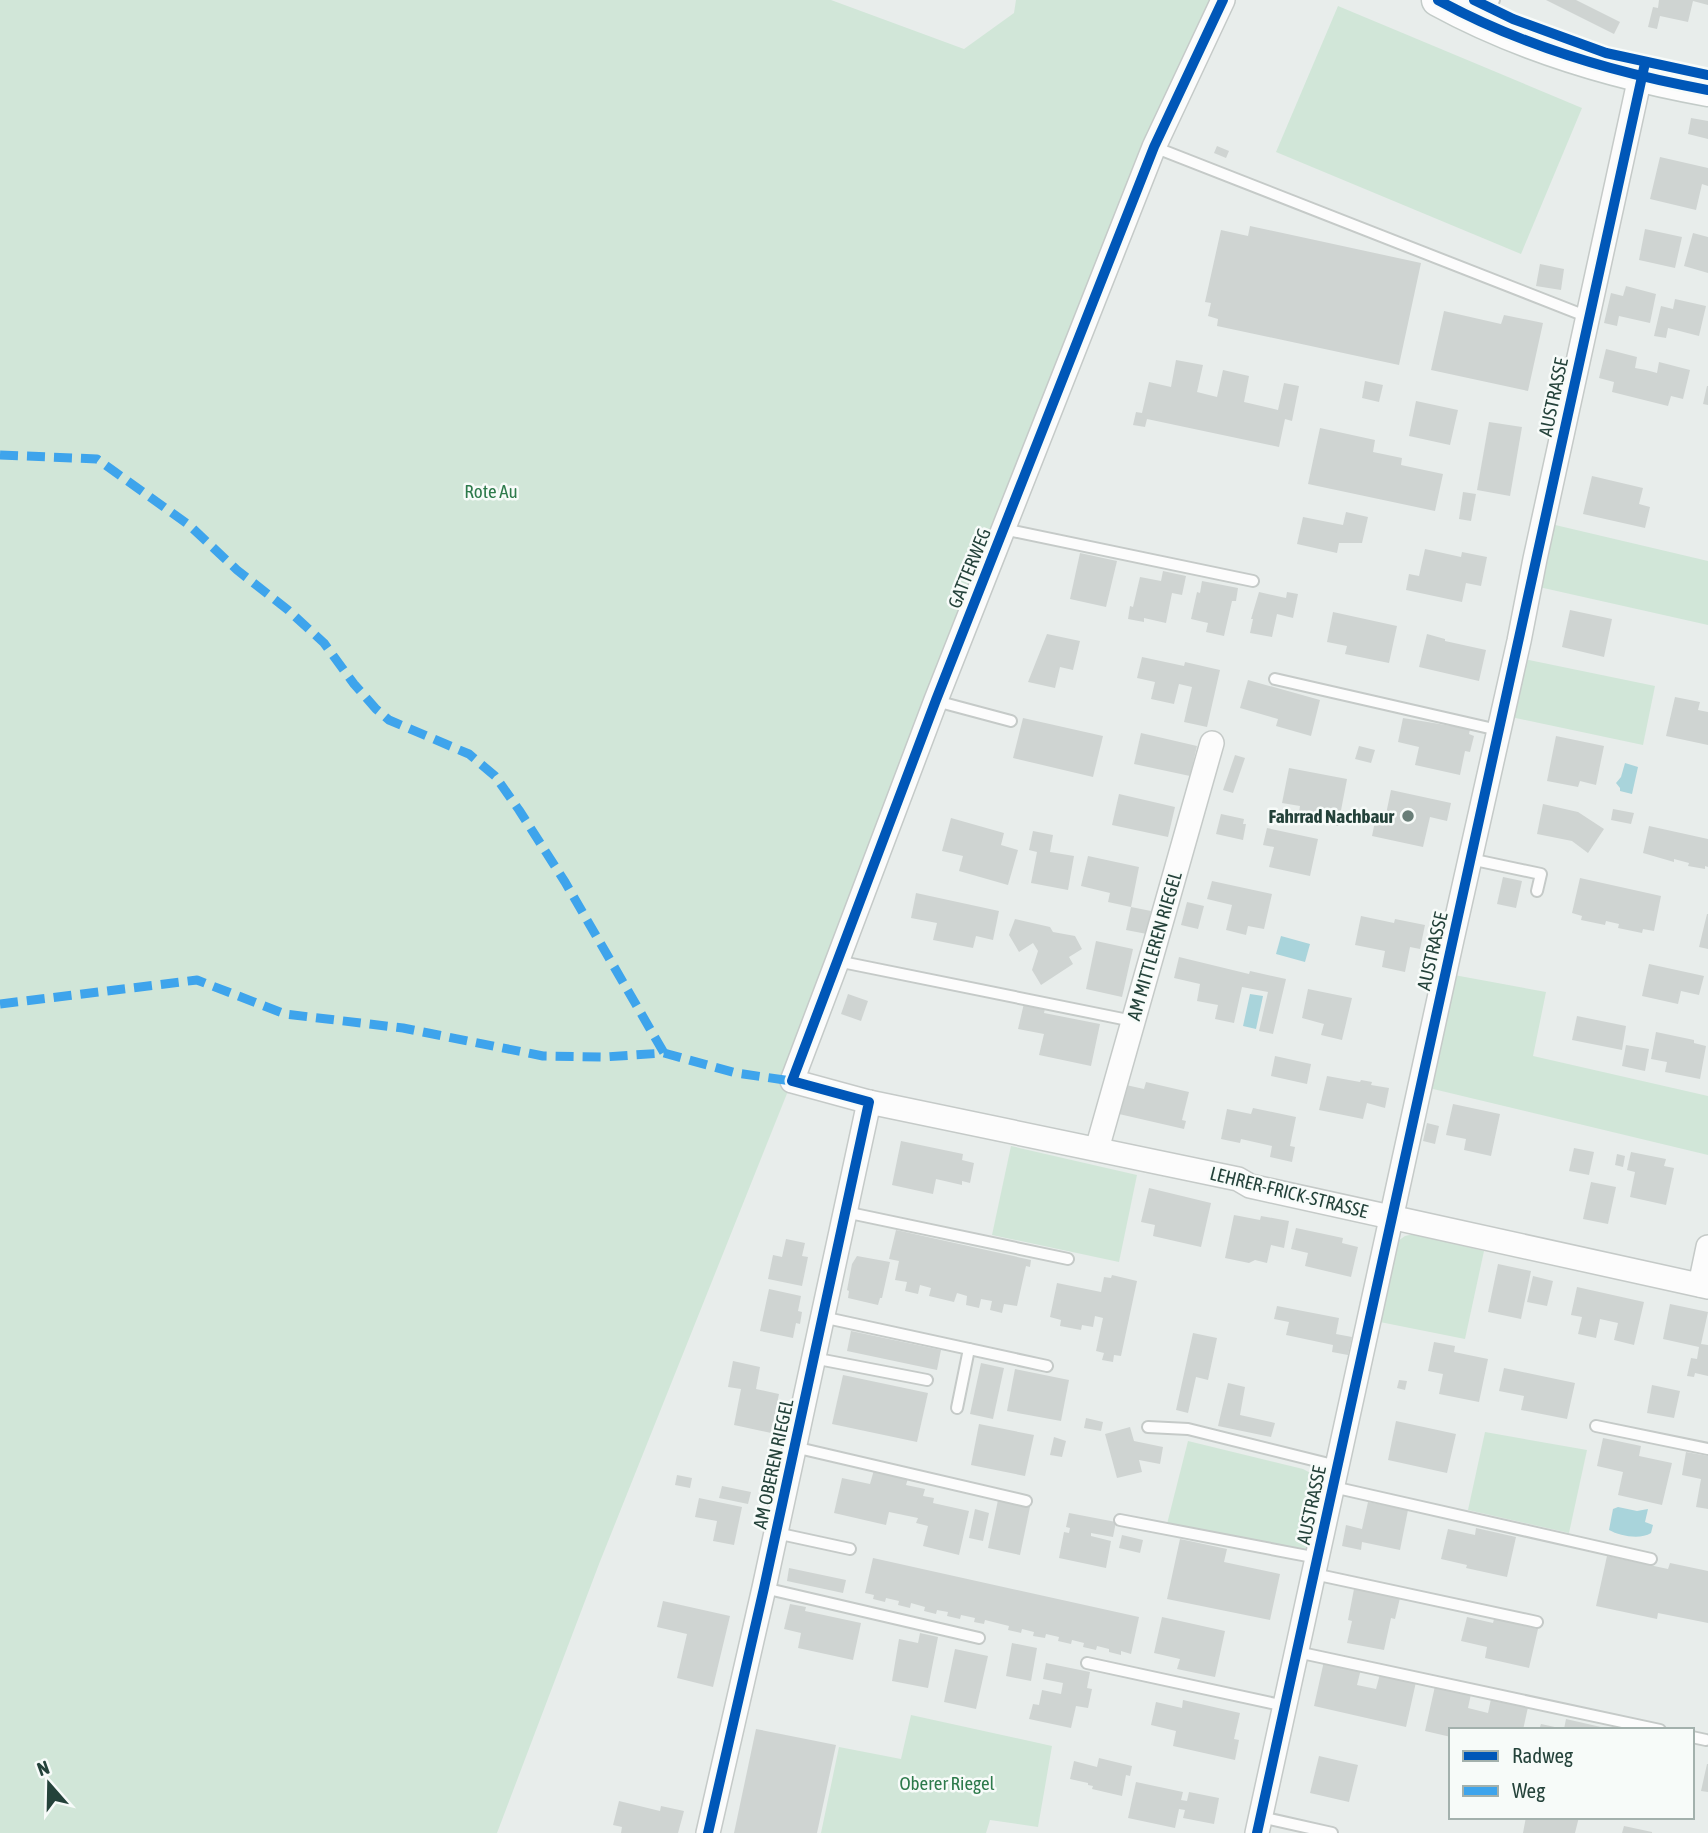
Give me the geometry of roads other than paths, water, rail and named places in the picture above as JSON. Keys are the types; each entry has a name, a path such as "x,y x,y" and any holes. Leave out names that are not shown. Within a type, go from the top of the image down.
{"main road":[{"path":"1448,2 1488,11 1560,54 1640,77 1708,90"}],"street":[{"name":"GATTERWEG","path":"869,1102 792,1081 936,701 1154,147 1176,109 1223,0"},
{"name":"AUSTRASSE","path":"1259,1825 1640,77"},
{"name":"AM MITTLEREN RIEGEL","path":"1097,1149 1212,743"},
{"name":"LEHRER-FRICK-STRASSE","path":"869,1102 1238,1179 1250,1186 1704,1286"},
{"name":"AM OBEREN RIEGEL","path":"708,1833 869,1102"},
{"path":"1704,1286 1708,1247"}],"lane":[{"path":"1154,147 1588,317"},
{"path":"1003,529 1253,581"},
{"path":"1275,679 1498,730"},
{"path":"936,701 1011,721"},
{"path":"1469,859 1541,874 1538,891"},
{"path":"837,961 1133,1021"},
{"path":"845,1212 1068,1259"},
{"path":"822,1317 1047,1366"},
{"path":"957,1408 969,1349"},
{"path":"813,1358 927,1380"},
{"path":"1597,1426 1708,1449"},
{"path":"1148,1427 1188,1429 1335,1476 1651,1559"},
{"path":"794,1447 1026,1501"},
{"path":"1120,1520 1537,1622"},
{"path":"776,1533 850,1549"},
{"path":"764,1588 979,1638"},
{"path":"1297,1652 1651,1728"},
{"path":"1087,1662 1285,1706"},
{"path":"1694,1737 1706,1740"},
{"path":"1259,1825 1332,1833"}],"water":[{"path":"1625,763 1638,767 1632,794 1620,791 1616,783"},
{"path":"1281,936 1310,944 1305,962 1276,954"},
{"path":"1250,994 1263,996 1256,1029 1243,1026"},
{"path":"1618,1507 1637,1511 1648,1509 1645,1522 1653,1525 1651,1533 1630,1536 1609,1530 1613,1509"}],"place":[{"name":"Fahrrad Nachbaur","path":"1408,816"}],"park label":[{"name":"Rote Au","path":"491,491"},
{"name":"Oberer Riegel","path":"947,1783"}]}
